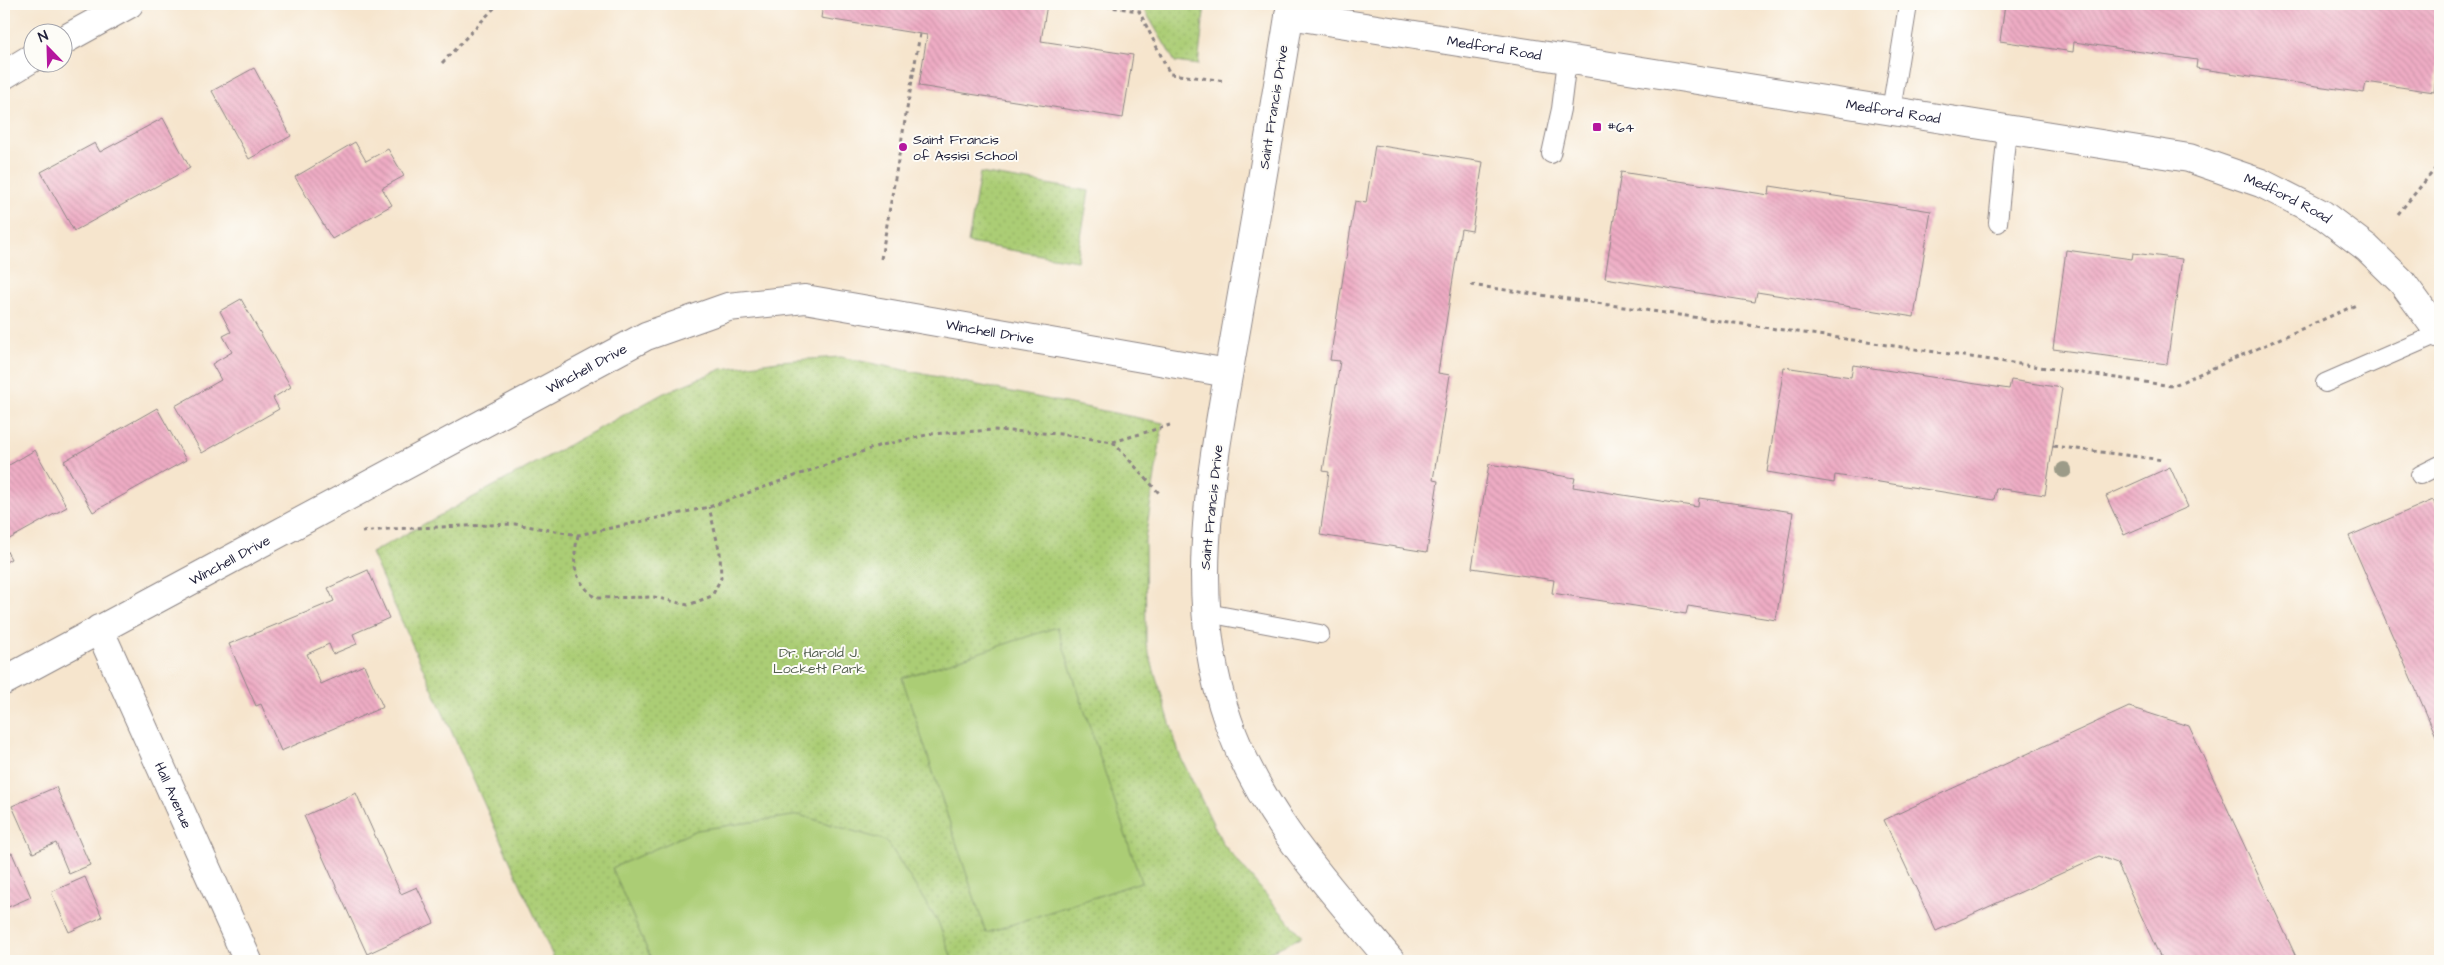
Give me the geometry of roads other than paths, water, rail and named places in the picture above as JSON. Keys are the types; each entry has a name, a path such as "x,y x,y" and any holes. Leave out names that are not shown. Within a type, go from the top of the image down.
{"street":[{"path":"72,35 129,4"},
{"name":"Medford Road","path":"1290,10 1567,60 2189,158 2261,183 2322,214 2367,248 2402,282 2440,334"},
{"name":"Saint Francis Drive","path":"1290,10 1228,373 1206,526 1204,569 1206,613 1218,689 1228,723 1258,786 1295,846 1391,961"},
{"path":"4,75 22,64"},
{"name":"Winchell Drive","path":"4,681 646,336 728,307 805,299 1228,373"},
{"name":"Hall Avenue","path":"99,629 248,961"}],"lane":[{"path":"1891,111 1907,11"},
{"path":"1551,154 1561,109 1567,60"},
{"path":"1998,223 2007,130"},
{"path":"2325,383 2440,334"},
{"path":"2420,475 2440,465"},
{"path":"1206,613 1320,634"}],"place":[{"name":"#64","path":"1597,127"},
{"name":"Saint Francis of Assisi School","path":"903,147"}],"park label":[{"name":"Dr. Harold J. Lockett Park","path":"819,660"}]}
